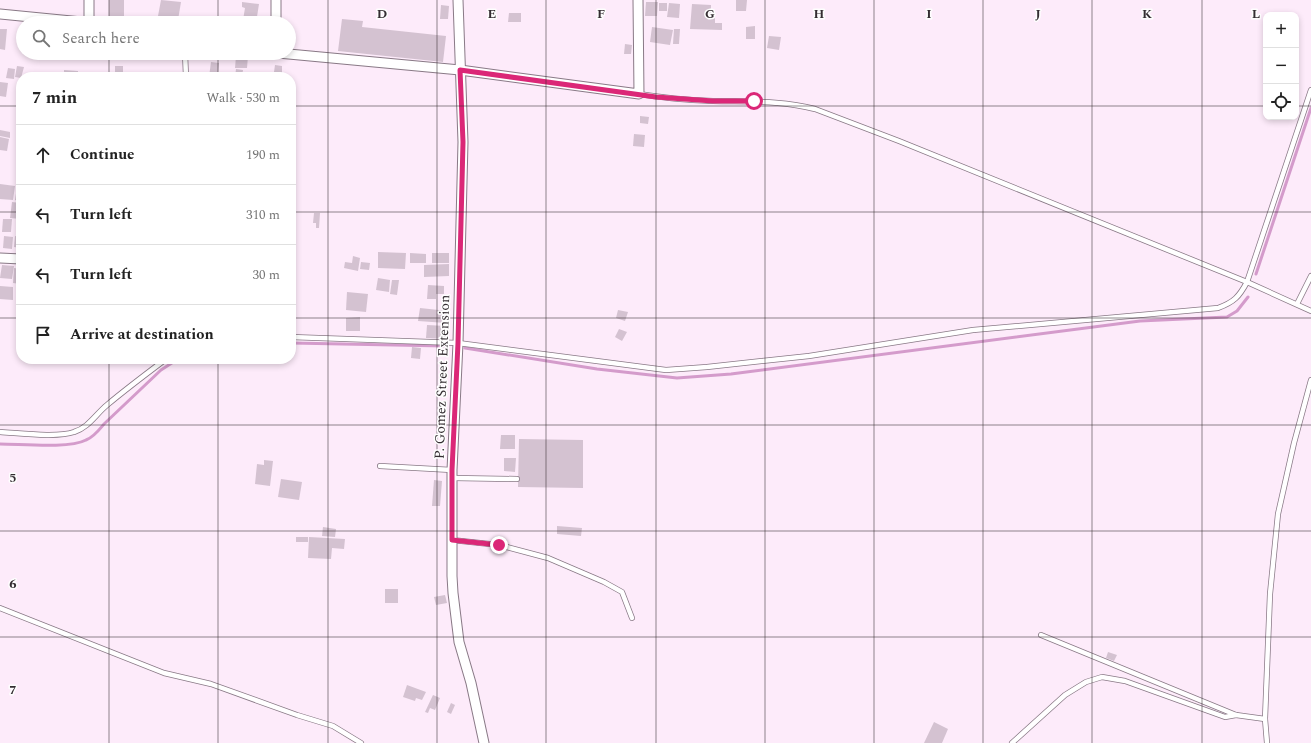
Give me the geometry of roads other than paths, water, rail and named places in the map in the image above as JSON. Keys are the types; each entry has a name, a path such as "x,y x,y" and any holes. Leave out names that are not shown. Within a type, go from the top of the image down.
{"street":[{"path":"90,0 91,16"},
{"path":"276,0 276,16"},
{"name":"P. Gomez Street Extension","path":"458,0 463,142 458,343 452,474 453,593 459,642 471,683 484,743"},
{"path":"296,55 460,70 639,94 638,0"},
{"path":"0,14 20,16"},
{"path":"0,258 16,260"}],"lane":[{"path":"185,60 186,72"},
{"path":"296,337 458,343 666,370 809,356 973,330 1218,308 1229,304 1239,296 1247,282 1311,90"},
{"path":"639,94 656,97 713,101 787,103 815,109 886,136 1247,282 1311,311"},
{"path":"1297,304 1311,276"},
{"path":"0,432 52,434 73,432 82,429 106,406 160,364"},
{"path":"1267,743 1265,719 1270,594 1278,514 1294,443 1311,380"},
{"path":"380,466 517,479"},
{"path":"452,540 499,545 548,558 604,582 622,592 632,618"},
{"path":"0,608 164,673 211,684 297,715 333,726 361,743"},
{"path":"1041,635 1236,715 1265,719"},
{"path":"1012,743 1065,695 1086,682 1102,677 1125,681 1225,717 1236,715"}],"waterway":[{"path":"1256,274 1311,108"},
{"path":"465,348 597,369 677,378 731,374 1140,321 1227,317 1237,311 1248,297"},
{"path":"296,343 445,346"},
{"path":"0,444 57,445 78,443 89,439 161,370 170,364"}]}
